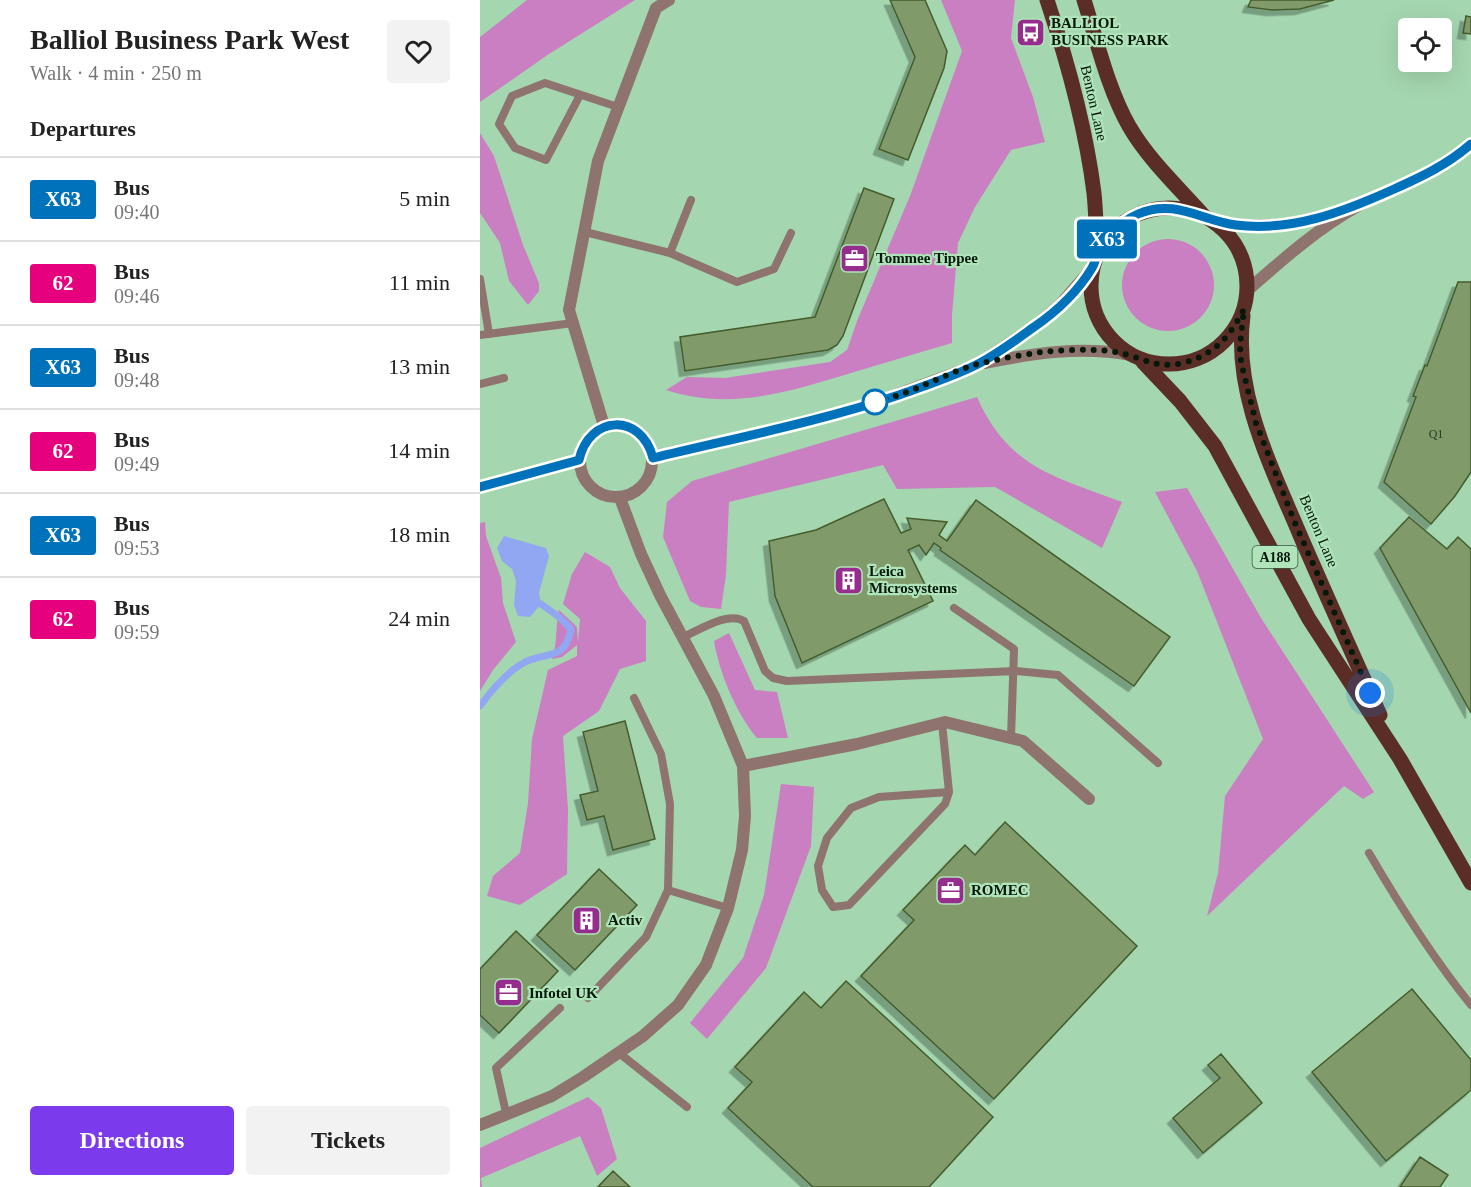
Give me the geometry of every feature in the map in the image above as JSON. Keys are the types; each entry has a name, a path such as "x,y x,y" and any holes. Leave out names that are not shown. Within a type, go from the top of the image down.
{"main road":[{"name":"Benton Lane","path":"1047,0 1072,85 1089,165 1094,193 1095,260"},
{"name":"Benton Lane","path":"1084,0 1116,96 1129,126 1145,150 1209,219"},
{"path":"1095,260 1115,230 1126,220 1140,213 1165,209 1179,210 1209,219"},
{"name":"A188","path":"1095,260 1091,291 1096,312 1109,335 1137,358 1175,365 1199,358 1224,341 1235,327 1244,309 1248,290 1243,258 1237,246 1230,236 1209,219"},
{"name":"Benton Lane","path":"1244,309 1240,345 1241,362 1259,433 1308,553 1400,759"},
{"name":"Benton Lane","path":"1137,358 1180,401 1215,446 1309,619 1400,759 1471,883"}],"street":[{"path":"604,426 569,310 598,161 656,8 669,0"},
{"path":"1209,219 1255,227 1309,220 1357,206 1430,173 1471,144"},
{"path":"1248,290 1290,253 1357,206"},
{"path":"977,365 1036,326 1059,306 1095,260"},
{"path":"653,458 763,433 877,402 977,365 1062,351 1087,350 1137,358"},
{"path":"619,424 633,428 650,446 653,458 648,480 637,491 620,498 604,496 592,489 580,468 582,447 592,433 604,426 619,424"},
{"path":"480,487 579,460"},
{"path":"480,1125 552,1096 619,1053 678,1005 706,965 728,908 742,850 745,816 743,766 714,696 660,595 620,498"},
{"path":"743,766 857,744 942,723 1023,741 1089,799"}],"lane":[{"path":"580,95 546,160 515,148 499,124 512,96 545,83 618,107"},
{"path":"670,253 691,200"},
{"path":"585,232 670,253 737,282 774,269 791,233"},
{"path":"480,279 485,335 573,322"},
{"path":"480,384 504,378"},
{"path":"954,608 1014,649 1011,738"},
{"path":"683,637 724,619 737,617 744,621 765,671 773,678 787,681 1015,671 1058,675 1158,763"},
{"path":"588,998 646,937 668,890 670,804 661,754 633,698"},
{"path":"942,723 949,792 945,804 849,905 834,907 822,890 818,866 827,838 851,808 879,797 949,792"},
{"path":"1369,853 1409,920 1446,974 1471,1005"},
{"path":"668,890 728,908"},
{"path":"506,1113 496,1068 560,1008"},
{"path":"619,1053 687,1107"}],"shaded area":[{"path":"527,0 635,0 549,54 480,102 480,37"},
{"path":"941,0 1015,0 1011,38 1033,97 1045,142 1011,150 975,207 958,243 952,343 805,387 759,397 713,399 666,390 687,377 725,378 830,362 847,350 910,196 962,51"},
{"path":"480,133 494,156 523,245 539,283 539,291 528,305 509,281 500,243 480,213"},
{"path":"1168,239 1186,242 1201,252 1211,267 1214,285 1211,303 1201,318 1186,328 1168,331 1150,328 1135,318 1125,303 1122,285 1125,267 1135,252 1150,242"},
{"path":"977,397 989,421 1003,440 1019,455 1055,477 1122,502 1102,548 995,487 897,489 883,465 729,502 726,575 721,609 701,607 690,601 663,537 667,502 692,481"},
{"path":"1187,488 1261,618 1374,792 1363,799 1344,786 1207,916 1218,873 1225,796 1263,739 1197,571 1155,492"},
{"path":"485,522 486,536 501,578 503,603 516,642 493,670 480,691 480,523"},
{"path":"585,552 610,567 620,588 646,621 646,661 620,669 599,711 563,736 568,809 567,874 520,905 487,896 493,876 520,853 528,803 532,739 548,670 577,656 577,645 562,657 552,659 559,610 577,627 578,642 580,619 563,604 572,574"},
{"path":"729,633 755,690 777,692 788,738 757,738 742,717 724,679 714,641"},
{"path":"781,784 814,787 811,846 766,968 707,1039 690,1023 743,958 764,895"},
{"path":"588,1097 601,1108 617,1159 597,1176 580,1136 481,1178 482,1187 480,1187 480,1148"}],"water":[{"path":"504,536 546,548 549,556 539,593 541,604 530,617 518,616 514,605 516,581 512,569 502,561 497,548"}],"building":[{"path":"890,0 925,0 947,51 944,68 908,160 879,149 915,57"},
{"path":"1251,0 1334,0 1300,9 1272,10 1248,7"},
{"path":"1466,16 1471,17 1471,34 1463,33"},
{"name":"Tommee Tippee","path":"864,188 894,199 843,336 837,345 828,350 685,371 680,337 815,317"},
{"path":"1458,282 1471,282 1471,472 1455,496 1431,524 1384,482 1416,397 1413,396 1425,365 1427,366"},
{"name":"Leica Microsystems","path":"884,499 901,533 911,529 907,518 947,522 939,535 947,541 976,500 1170,637 1134,686 940,550 941,548 934,543 926,555 919,545 908,550 933,601 802,663 775,596 769,541 816,530"},
{"path":"1409,517 1447,549 1458,537 1471,549 1471,713 1380,548"},
{"path":"625,721 655,839 613,850 604,816 587,820 580,795 598,791 583,732"},
{"path":"1005,822 1137,946 994,1099 861,976 914,920 903,910 965,845 975,855"},
{"name":"Activ","path":"599,869 637,905 575,970 537,935"},
{"name":"Infotel UK","path":"516,931 558,971 499,1033 480,1015 480,969"},
{"path":"846,981 993,1117 929,1187 813,1187 728,1108 752,1082 735,1067 804,992 821,1008"},
{"path":"1412,989 1471,1060 1471,1090 1386,1161 1312,1072"},
{"path":"1221,1054 1262,1103 1203,1153 1173,1118 1220,1078 1208,1065"},
{"path":"1420,1157 1448,1175 1440,1187 1400,1187"},
{"path":"613,1171 630,1187 598,1187"}],"waterway":[{"path":"480,706 500,682 519,666 560,651 565,646 571,629 541,604"}],"bus line":[{"name":"X63","path":"480,487 579,460 582,447 592,433 604,426 619,424 633,428 650,446 653,458 763,433 877,402 977,365 1036,326 1077,287 1093,267 1098,252 1115,230 1126,220 1140,213 1165,209 1179,210 1203,215 1216,222 1238,226 1291,224 1357,206 1430,173 1459,155 1471,144"}],"place":[{"name":"BALLIOL BUSINESS PARK","path":"1030,32"},
{"name":"Tommee Tippee","path":"855,258"},
{"name":"Leica Microsystems","path":"848,580"},
{"name":"ROMEC","path":"950,890"},
{"name":"Activ","path":"587,920"},
{"name":"Infotel UK","path":"508,993"}],"route":[{"path":"875,402 977,365 1039,353 1087,350 1112,352 1131,355 1143,362 1175,365 1199,358 1224,341 1235,327 1244,309 1240,345 1241,362 1256,423 1295,523 1370,693"}]}
